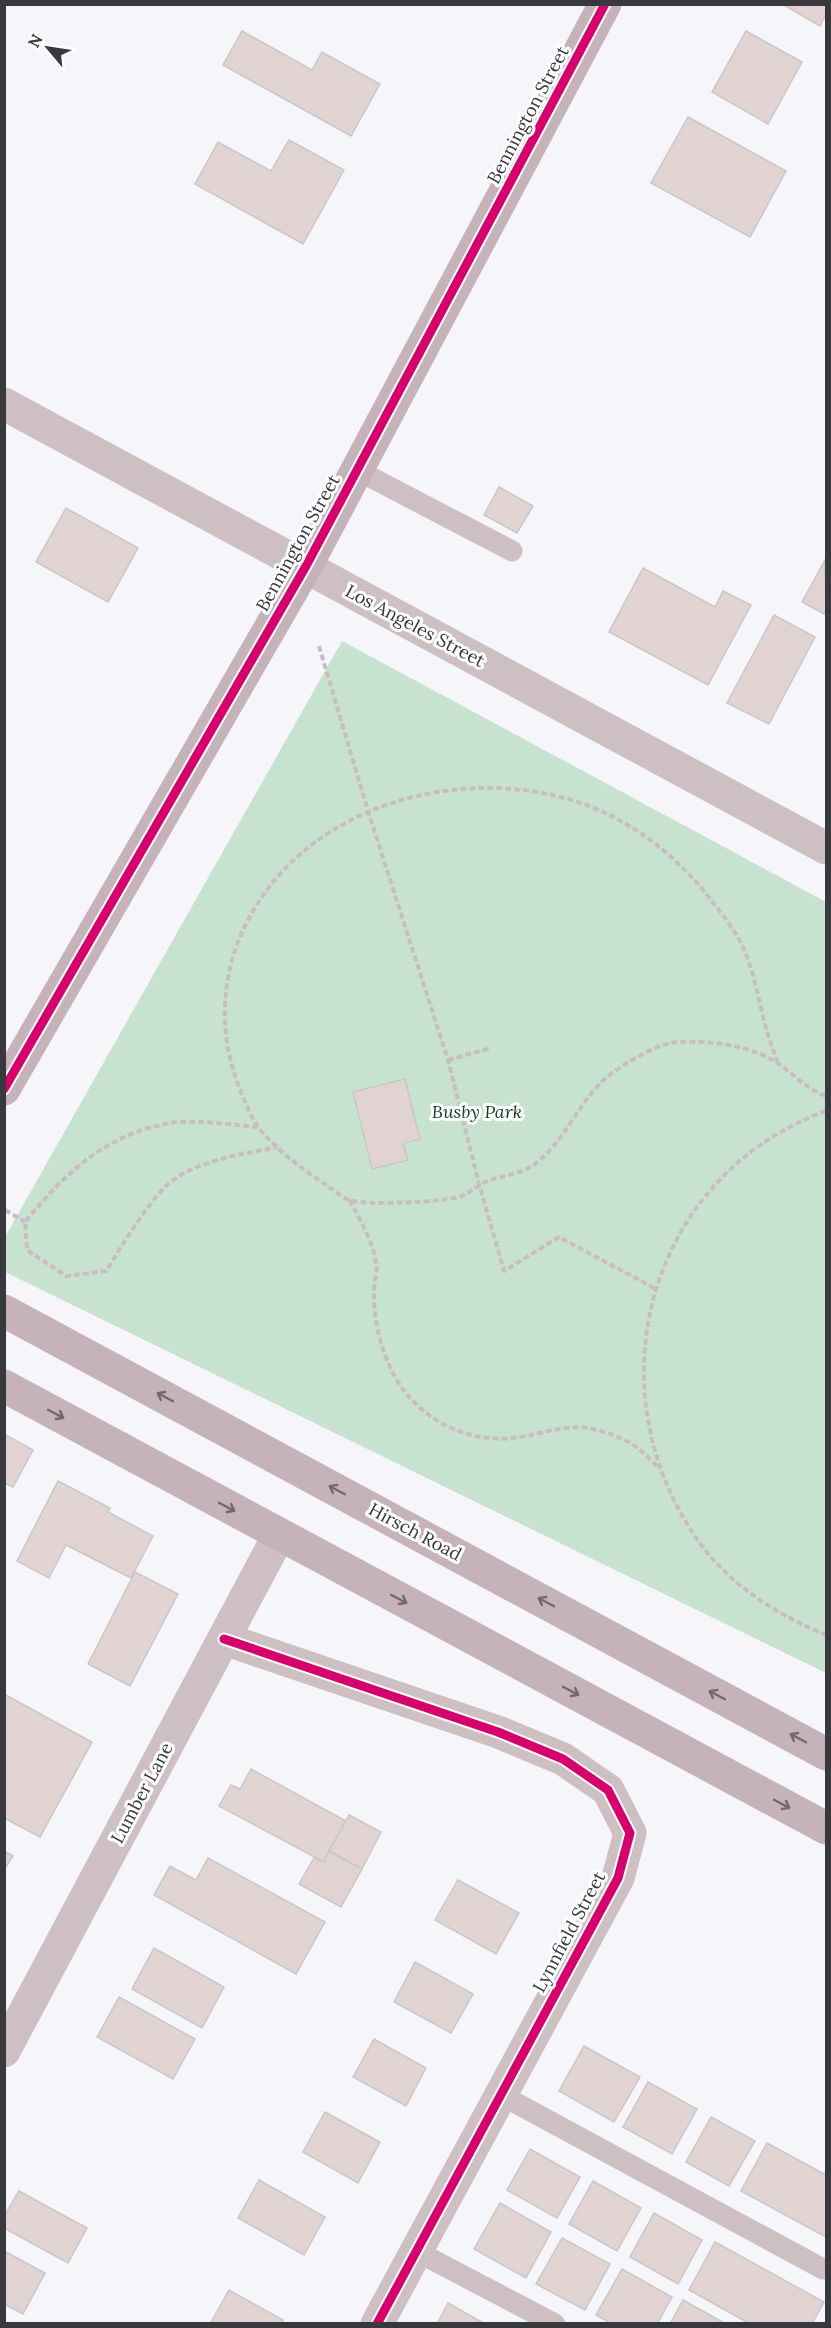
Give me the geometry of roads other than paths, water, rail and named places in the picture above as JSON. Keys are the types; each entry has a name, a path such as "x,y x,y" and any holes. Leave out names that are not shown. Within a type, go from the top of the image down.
{"main road":[{"name":"Bennington Street","path":"4,1089 306,566 605,4"},
{"name":"Hirsch Road","path":"4,1311 826,1754"},
{"path":"4,1386 826,1828"}],"street":[{"name":"Los Angeles Street","path":"4,404 826,848"},
{"name":"Lumber Lane","path":"4,2050 279,1535"},
{"name":"Lynnfield Street","path":"224,1639 498,1732 563,1759 608,1790 630,1833 618,1878 377,2324"}],"lane":[{"path":"357,470 512,551"},
{"path":"501,2095 823,2269"},
{"path":"416,2251 555,2324"}],"park label":[{"name":"Busby Park","path":"477,1112"}]}
